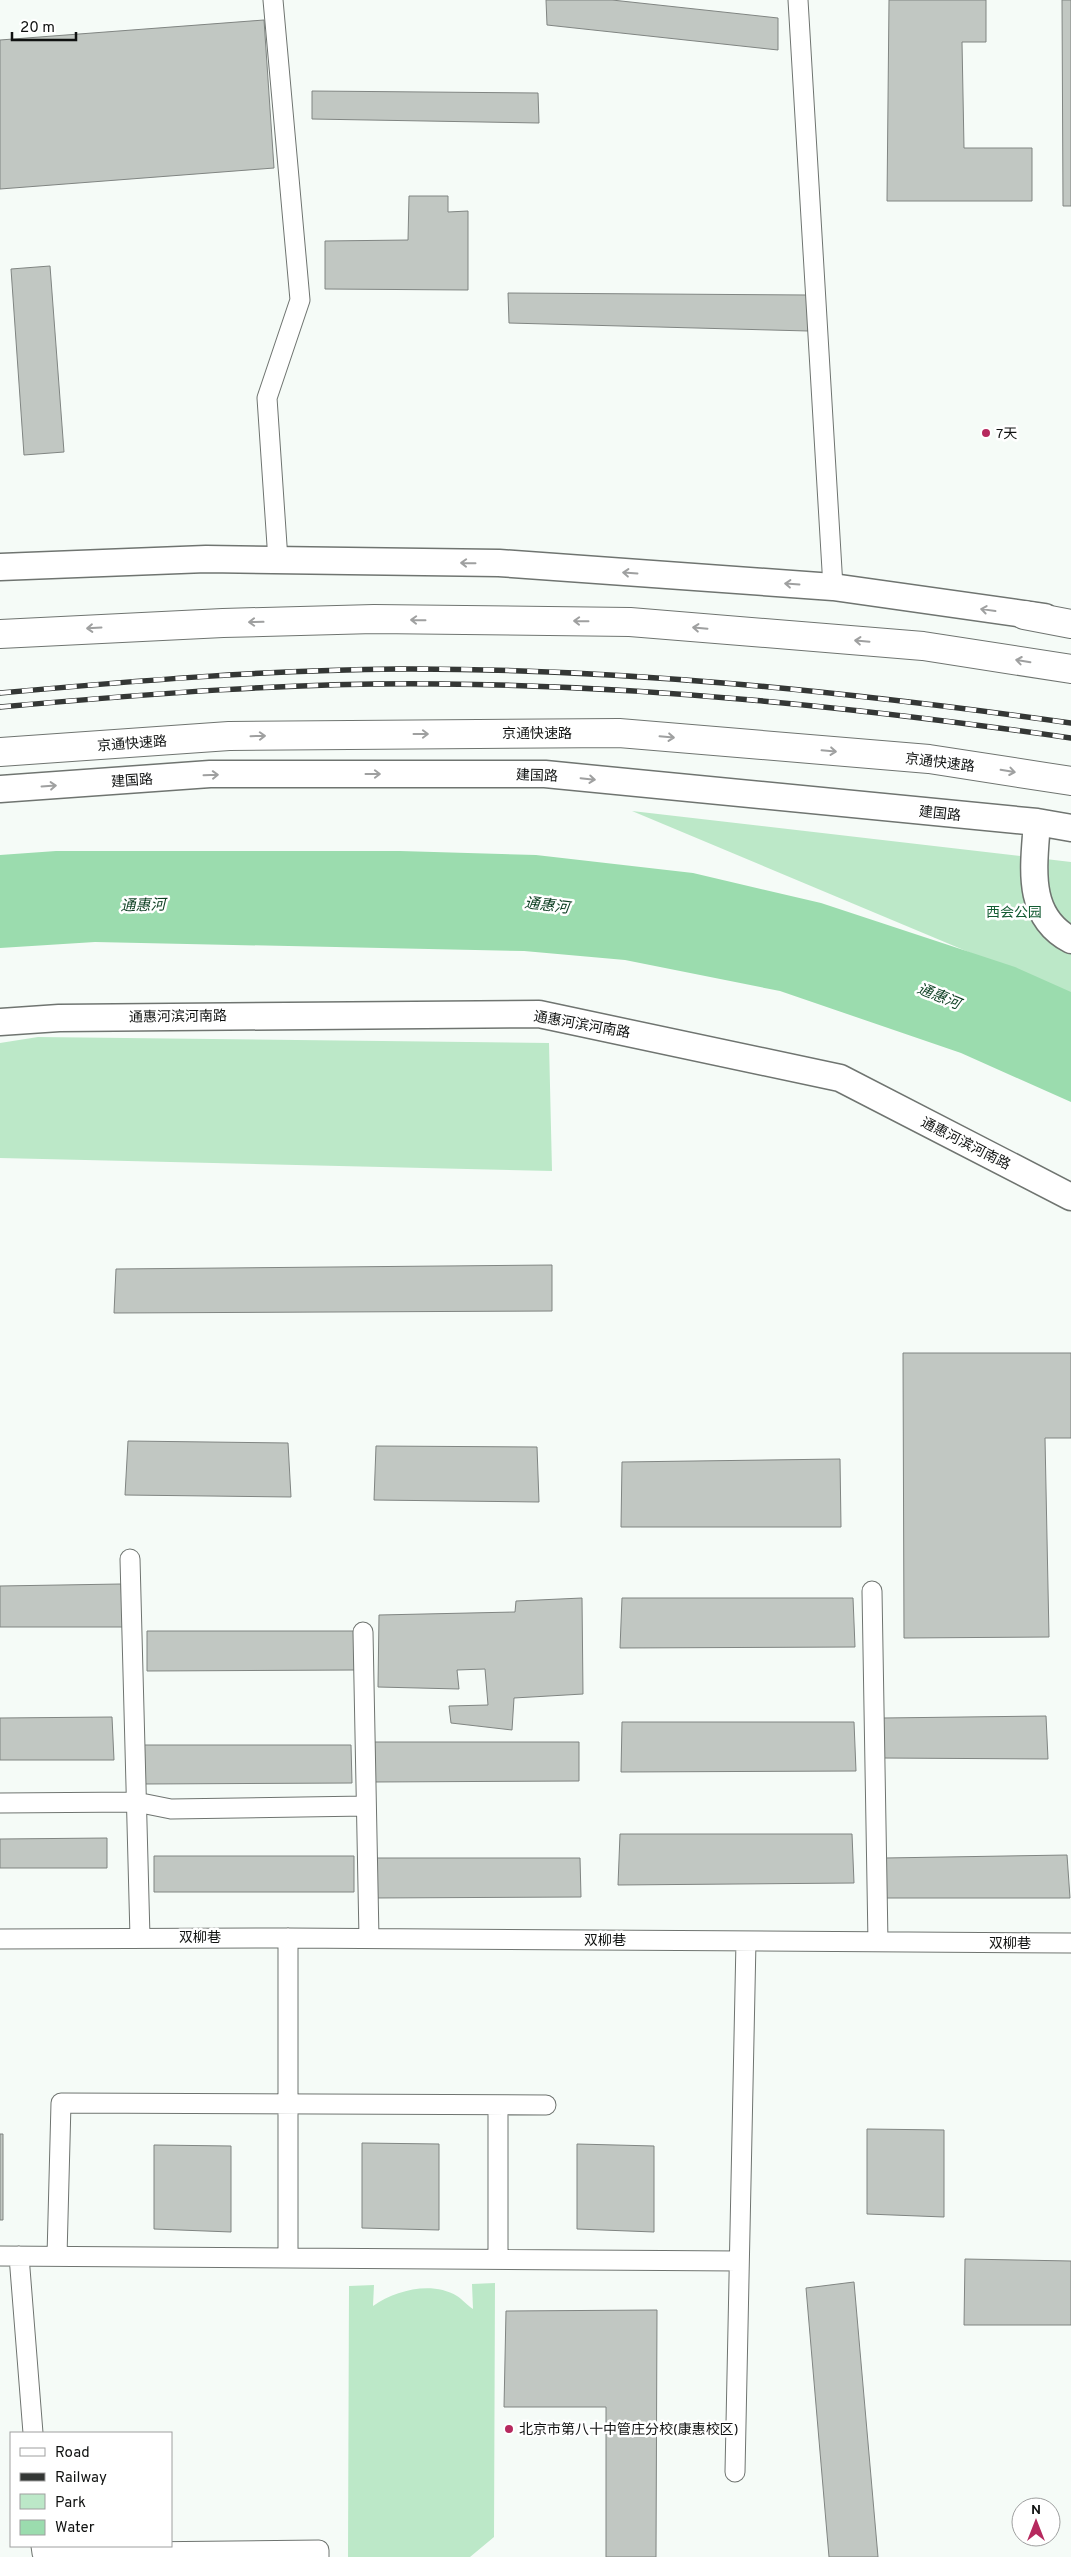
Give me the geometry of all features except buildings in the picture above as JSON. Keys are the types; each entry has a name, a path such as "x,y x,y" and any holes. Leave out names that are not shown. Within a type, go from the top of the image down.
{"highway":[{"path":"1024,615 1071,624"},
{"path":"0,634 213,623 374,619 630,622 923,646 1071,669"},
{"name":"京通快速路","path":"0,752 230,736 619,733 929,759 1071,781"}],"main road":[{"path":"0,567 206,559 499,563 833,587 1024,615 1071,619"},
{"name":"建国路","path":"0,789 210,774 544,774 1037,822 1071,828"},
{"path":"1037,822 1035,892 1045,918 1071,940"},
{"name":"通惠河滨河南路","path":"0,1022 59,1018 539,1014 840,1078 1071,1197"}],"street":[{"path":"273,0 300,300 267,398 278,560"},
{"path":"798,0 833,587"},
{"path":"130,1559 140,1937"},
{"path":"872,1592 878,1942"},
{"path":"363,1632 369,1938"},
{"path":"0,1803 136,1802 171,1809 366,1806"},
{"name":"双柳巷","path":"0,1939 140,1937 1071,1943"},
{"path":"288,1938 288,2257"},
{"path":"735,2472 746,1941"},
{"path":"57,2256 61,2103 546,2105"},
{"path":"498,2105 498,2258"},
{"path":"0,2256 739,2261"},
{"path":"19,2256 33,2432"},
{"path":"41,2547 42,2553 319,2550 320,2557"}],"green space":[{"name":"西会公园","path":"632,811 1071,862 1071,995"},
{"path":"38,1037 549,1043 552,1171 0,1158 0,1043"},
{"path":"495,2283 494,2537 470,2557 348,2557 349,2286 374,2285 373,2306 382,2300 403,2292 426,2288 447,2291 459,2297 473,2309 472,2284"}],"water":[{"name":"通惠河","path":"56,851 400,851 536,855 693,873 821,903 1015,967 1071,992 1071,1102 961,1053 780,991 625,960 524,951 95,942 0,948 0,855"}],"railway":[{"path":"0,693 149,680 249,674 399,669 483,670 652,677 736,684 904,701 1071,723"},
{"path":"0,707 165,693 276,687 387,684 521,686 600,689 757,700 914,717 1071,738"}],"place":[{"name":"7天","path":"986,433"},
{"name":"北京市第八十中管庄分校(康惠校区)","path":"509,2429"}]}
